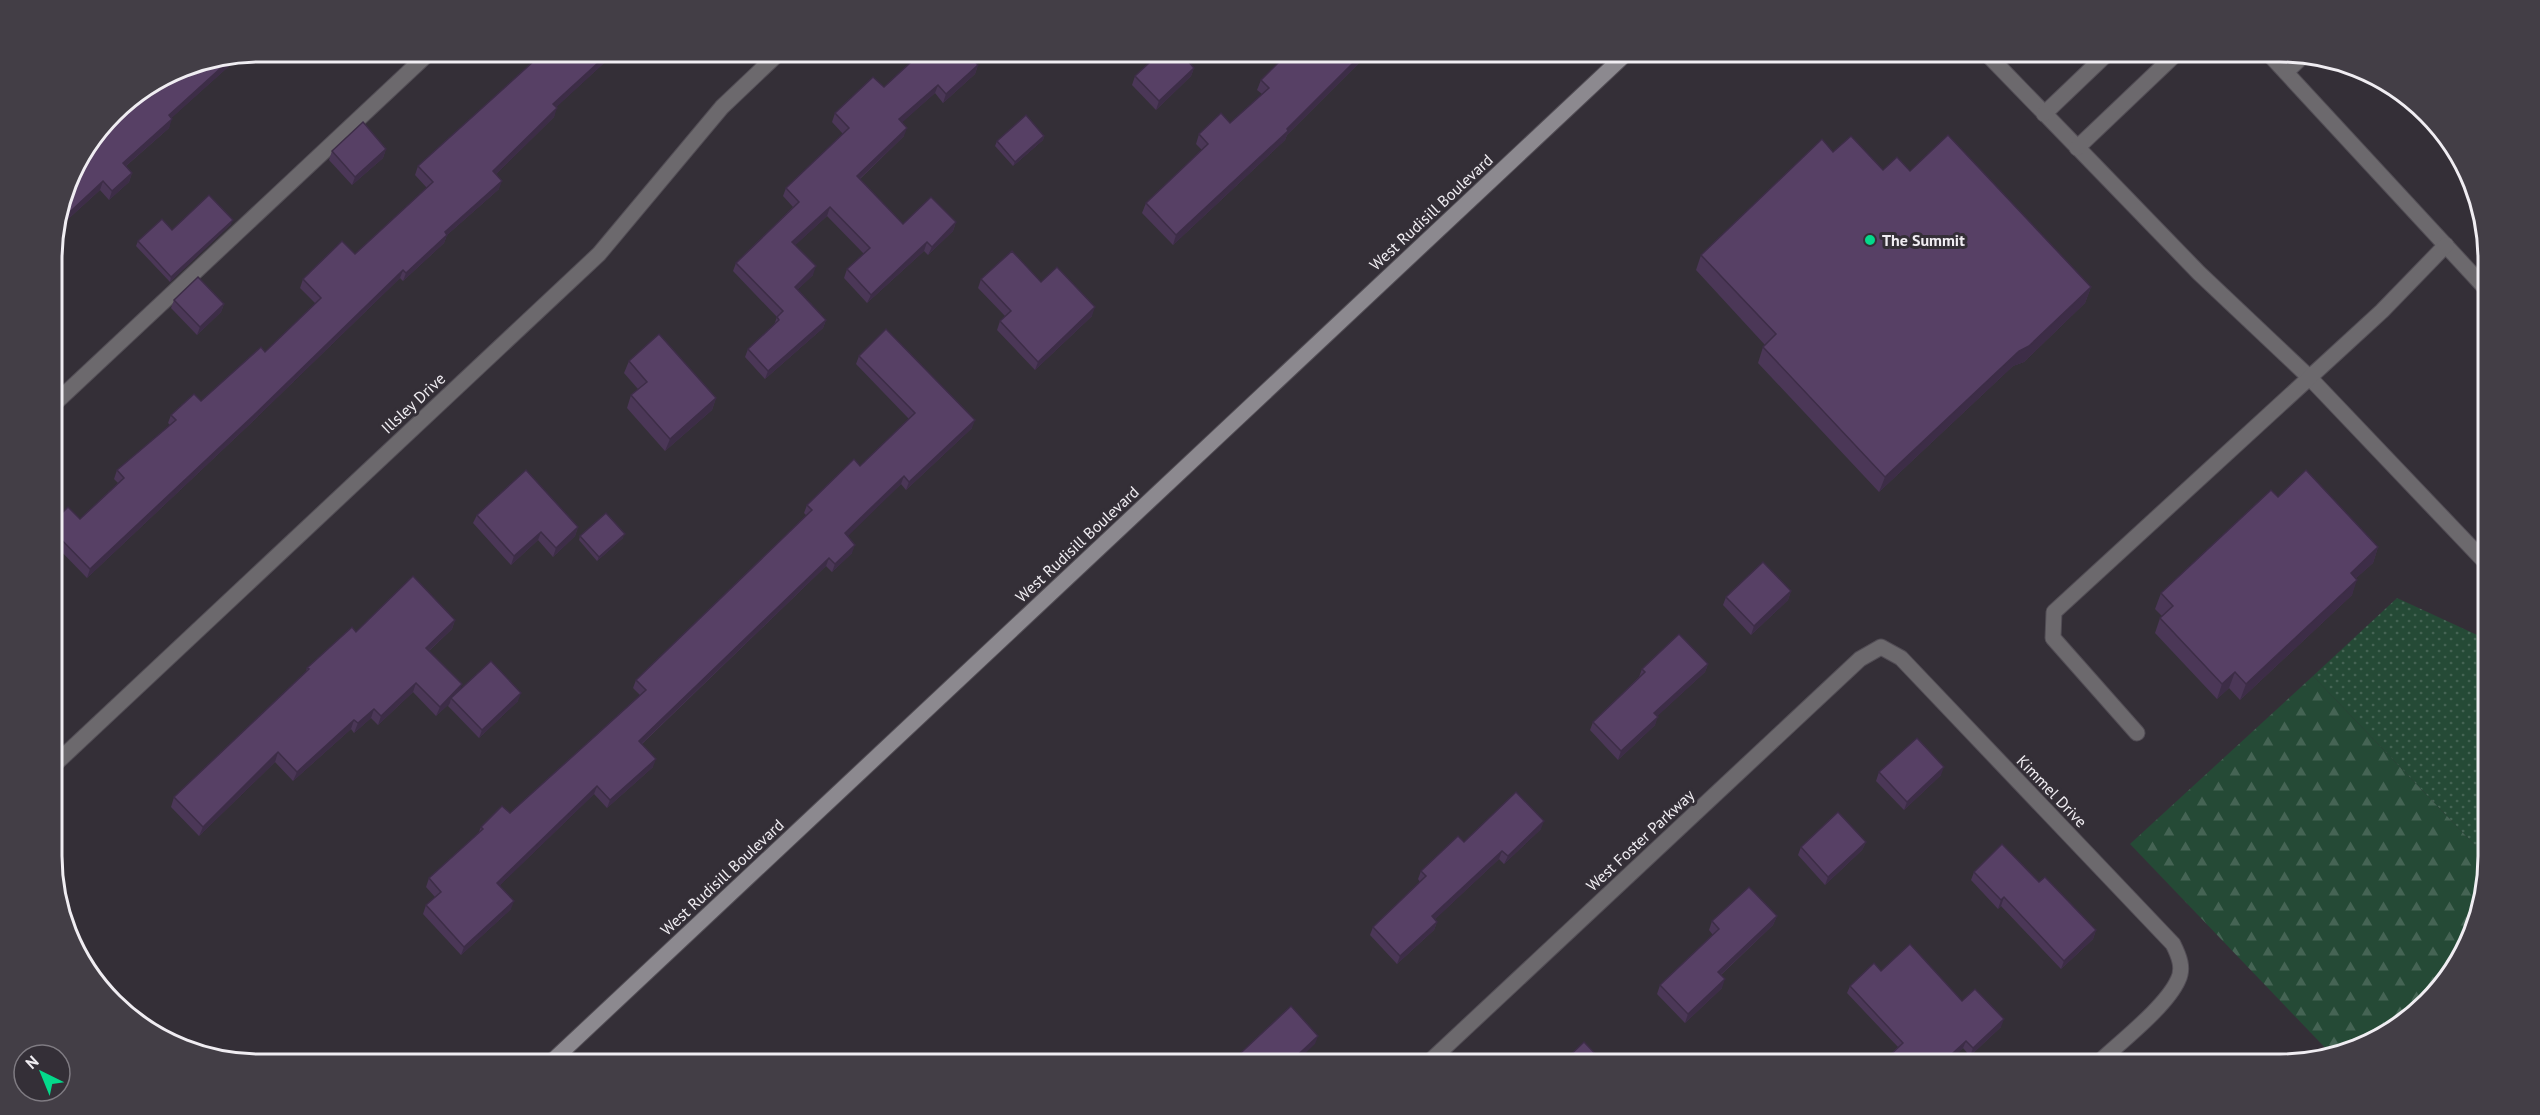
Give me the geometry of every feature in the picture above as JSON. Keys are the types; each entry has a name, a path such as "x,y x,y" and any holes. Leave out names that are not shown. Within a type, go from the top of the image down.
{"street":[{"path":"62,397 419,62"},
{"name":"Illsley Drive","path":"62,757 599,254 722,106 769,62"},
{"name":"West Rudisill Boulevard","path":"560,1054 1617,62"},
{"path":"1994,62 2199,273 2309,378 2478,555"},
{"path":"2044,114 2098,62"},
{"path":"2077,148 2167,62"},
{"path":"2276,62 2478,280"},
{"path":"2286,72 2296,63"},
{"path":"2136,733 2053,638 2054,612 2382,311 2446,245"},
{"name":"Kimmel Drive","path":"1881,647 1901,658 2174,944 2180,958 2178,980 2165,1000 2109,1053"},
{"name":"West Foster Parkway","path":"1438,1053 1860,659 1881,647"}],"green space":[{"path":"2397,598 2478,635 2478,849 2313,676"},
{"path":"2313,676 2478,849 2478,868 2475,894 2468,919 2452,954 2438,976 2401,1013 2368,1033 2326,1048 2130,844"}],"building":[{"path":"533,62 599,62 553,104 557,108 493,171 502,181 445,232 447,235 406,273 403,270 254,415 90,569 62,540 62,513 68,507 80,519 124,478 117,470 176,420 171,415 194,394 201,401 261,347 265,352 321,298 303,279 342,241 355,254 433,182 418,166"},
{"path":"911,62 975,62 978,65 946,94 938,85 899,119 907,128 857,176 903,224 931,197 956,222 932,247 927,242 871,295 847,269 870,248 830,207 792,242 816,266 795,287 826,320 768,371 748,349 779,320 777,317 783,311 736,263 799,202 786,188 849,128 835,113 873,77 884,87"},
{"path":"1150,62 1189,62 1194,68 1159,101 1135,76"},
{"path":"1279,62 1354,62 1287,129 1288,131 1176,235 1146,203 1208,144 1199,134 1221,113 1230,123 1269,88 1261,80"},
{"path":"225,64 169,115 172,119 123,163 132,173 112,191 103,181 67,215 77,184 88,161 102,139 129,111 172,82"},
{"path":"1026,115 1044,136 1015,162 997,141"},
{"path":"363,122 386,149 355,177 332,151"},
{"path":"1948,135 2091,287 1885,477 1763,347 1776,334 1701,255 1822,139 1833,152 1851,136 1883,170 1897,157 1910,171"},
{"path":"209,195 233,220 171,277 138,241 162,219 172,230"},
{"path":"1012,251 1041,282 1057,267 1095,307 1038,362 1000,321 1011,311 981,279"},
{"path":"198,277 224,304 200,327 174,300"},
{"path":"886,329 975,420 909,482 904,476 845,533 855,545 835,564 829,558 639,741 656,759 610,800 597,786 497,883 514,901 464,947 426,905 441,892 429,878 483,829 481,827 502,806 510,813 646,690 636,680 812,510 807,505 854,459 860,466 915,413 859,356"},
{"path":"659,334 716,398 670,439 631,395 647,382 629,361"},
{"path":"526,470 578,527 556,548 541,532 514,556 477,515"},
{"path":"2306,470 2378,547 2351,573 2357,580 2246,684 2235,672 2222,684 2160,618 2173,606 2161,593 2271,490 2278,497"},
{"path":"606,513 625,534 599,557 580,536"},
{"path":"1763,562 1791,591 1754,626 1726,597"},
{"path":"413,576 455,620 426,648 462,684 440,707 416,683 381,716 374,709 358,723 354,720 297,772 278,752 203,827 174,797 309,669 307,668 352,627 356,632"},
{"path":"1679,634 1708,664 1654,713 1658,717 1621,751 1593,722 1645,672 1642,669"},
{"path":"491,661 521,693 482,730 451,698"},
{"path":"1917,738 1944,767 1907,802 1879,772"},
{"path":"1516,792 1544,821 1508,856 1502,851 1432,916 1437,922 1400,956 1373,927 1426,876 1421,871 1458,836 1464,842"},
{"path":"1838,812 1866,842 1828,877 1801,847"},
{"path":"2002,844 2039,882 2045,877 2096,930 2064,961 2004,897 2001,900 1974,872"},
{"path":"1749,887 1777,916 1718,972 1725,979 1688,1014 1660,985 1719,929 1712,921"},
{"path":"1910,944 1962,1001 1975,989 2004,1019 1973,1048 1966,1041 1953,1053 1892,1053 1903,1043 1850,986 1874,963 1881,971"},
{"path":"1291,1006 1318,1036 1299,1053 1240,1054"},
{"path":"1584,1042 1595,1053 1572,1053"}],"place":[{"name":"The Summit","path":"1870,240"}]}
